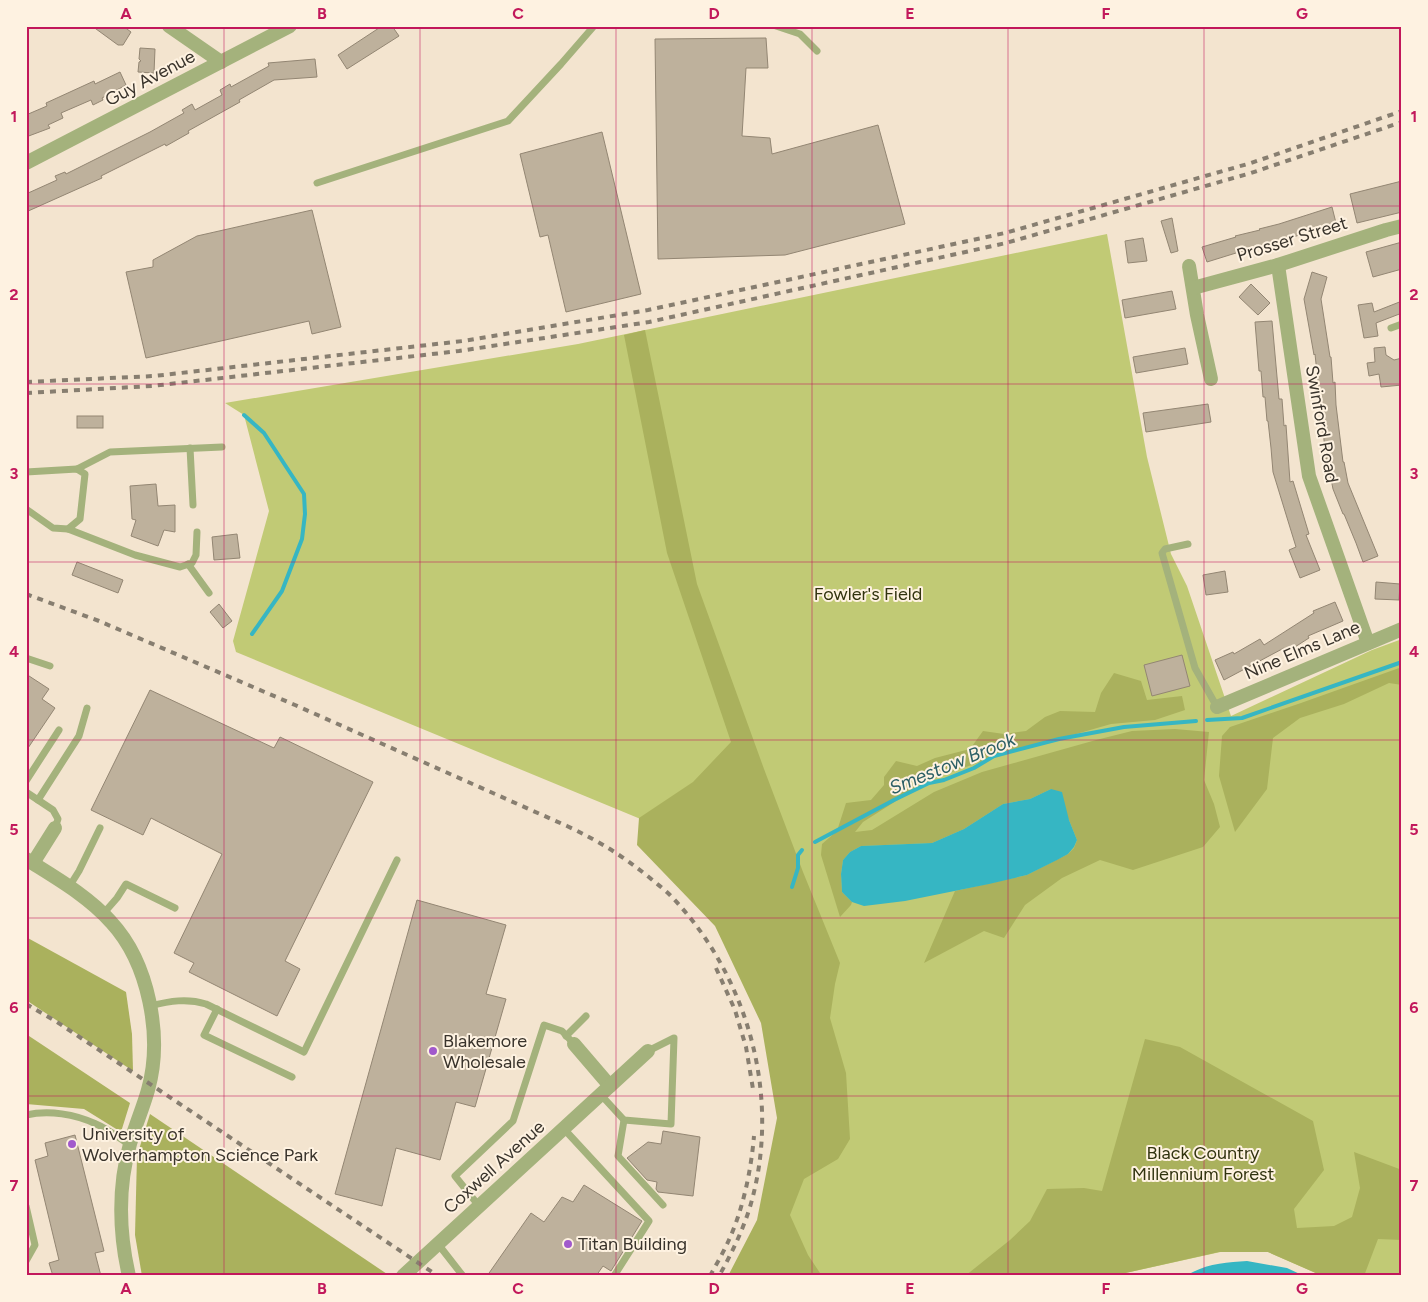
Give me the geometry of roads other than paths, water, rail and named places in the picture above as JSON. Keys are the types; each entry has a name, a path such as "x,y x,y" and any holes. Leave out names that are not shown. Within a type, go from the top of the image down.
{"street":[{"path":"169,26 221,62"},
{"name":"Guy Avenue","path":"26,163 290,26"},
{"name":"Prosser Street","path":"1193,288 1278,265 1402,226"},
{"name":"Swinford Road","path":"1278,265 1309,476 1368,643"},
{"path":"1189,266 1197,315 1211,379"},
{"name":"Nine Elms Lane","path":"1217,707 1402,629"},
{"path":"55,828 30,861 88,899 112,922 128,945 141,972 153,1016 155,1042 153,1068 130,1145 123,1179 121,1204 122,1232 129,1276"},
{"path":"570,1040 606,1091"},
{"name":"Coxwell Avenue","path":"403,1276 648,1051"}],"lane":[{"path":"317,183 508,121 594,26"},
{"path":"776,26 800,34 817,51"},
{"path":"1391,328 1402,324"},
{"path":"26,472 77,469 110,452 222,447"},
{"path":"190,448 193,505"},
{"path":"68,529 80,519 85,474 77,469"},
{"path":"26,509 52,528 68,529 135,555 180,567 192,563 196,555 197,532"},
{"path":"1188,544 1165,549 1162,553 1195,668 1217,707"},
{"path":"188,564 210,593"},
{"path":"26,658 50,666"},
{"path":"38,800 79,736 87,708"},
{"path":"26,781 60,730"},
{"path":"26,792 53,810 58,819 55,828"},
{"path":"69,887 100,828"},
{"path":"150,1006 165,1002 197,1001 304,1052 397,860"},
{"path":"103,914 118,898 126,884 175,908"},
{"path":"217,1009 204,1035 292,1077"},
{"path":"479,1206 455,1176 513,1120 544,1025 562,1031 570,1040 586,1016"},
{"path":"624,1120 672,1124 674,1038 648,1051"},
{"path":"606,1091 624,1120 618,1156 664,1205"},
{"path":"26,1115 69,1114 98,1124 130,1145"},
{"path":"564,1129 649,1221 614,1276"},
{"path":"26,1206 35,1245 26,1261"},
{"path":"438,1244 463,1276"}],"water":[{"path":"1051,789 1062,792 1069,820 1077,840 1068,854 1027,875 905,901 864,906 852,902 842,892 841,874 843,860 850,852 861,846 932,843 964,829 1003,804 1030,799"},
{"path":"1247,1261 1287,1268 1304,1276 1186,1276 1208,1266"}],"waterway":[{"path":"244,415 264,433 304,494 305,514 302,539 282,591 252,634"},
{"name":"Smestow Brook","path":"1207,720 1242,718 1402,662"},
{"name":"Smestow Brook","path":"815,842 929,783 944,780 974,768 994,756 1059,739 1124,727 1196,721"},
{"name":"Smestow Brook","path":"792,887 798,868 798,855 802,850"}],"railway":[{"path":"26,382 154,376 463,341 648,310 1005,233 1251,163 1402,111"},
{"path":"26,393 152,386 459,351 649,322 1006,243 1251,173 1402,122"},
{"path":"26,594 99,621 295,705 567,826 620,856 670,895 696,926 719,960 737,997 750,1035 759,1075 762,1115 760,1156 753,1196 739,1237 719,1276"},
{"path":"716,968 735,1010 746,1047 753,1089"},
{"path":"26,1004 57,1022 438,1276"},
{"path":"710,1276 726,1246 738,1217 751,1163 754,1136"}],"place":[{"name":"Blakemore Wholesale","path":"433,1051"},
{"name":"University of Wolverhampton Science Park","path":"72,1144"},
{"name":"Titan Building","path":"568,1244"}],"park label":[{"name":"Fowler's Field","path":"868,594"},
{"name":"Black Country Millennium Forest","path":"1203,1163"}]}
